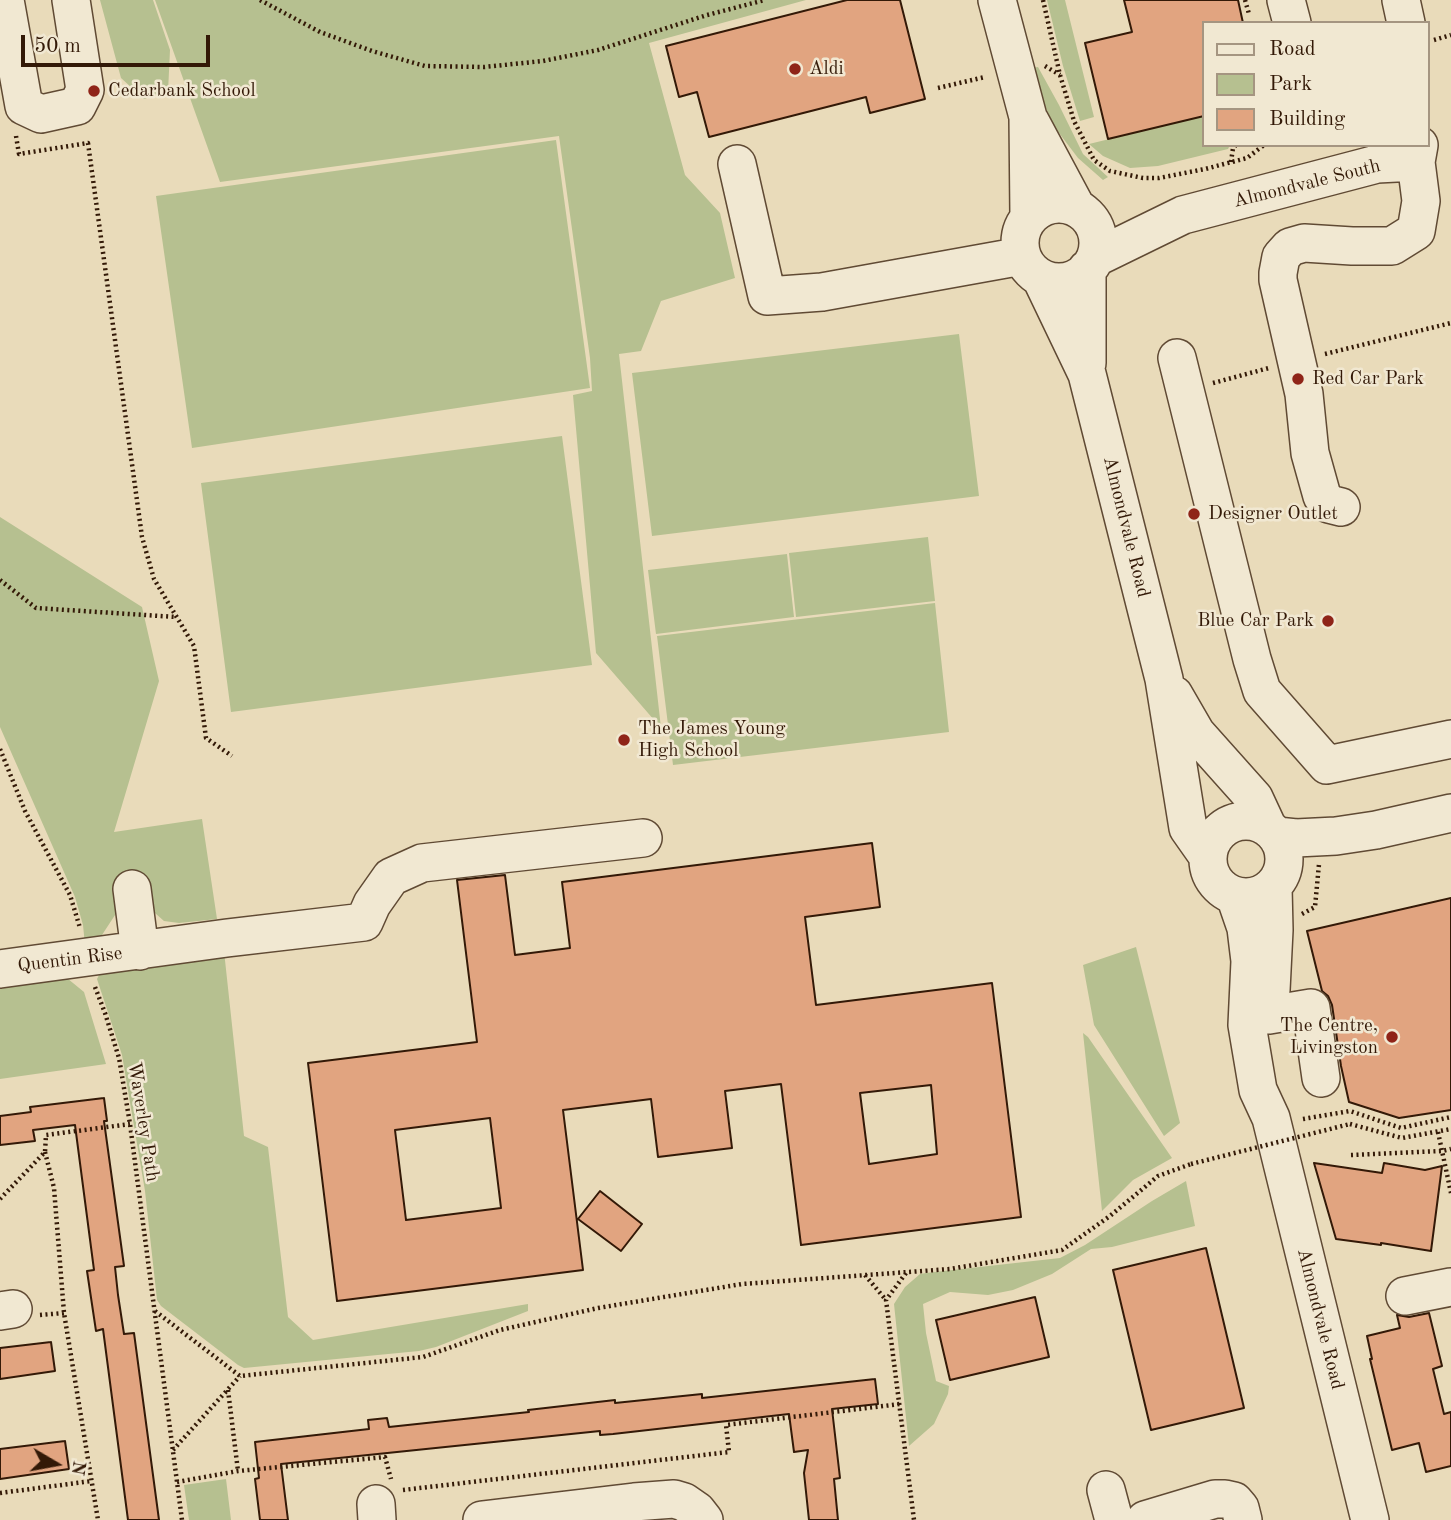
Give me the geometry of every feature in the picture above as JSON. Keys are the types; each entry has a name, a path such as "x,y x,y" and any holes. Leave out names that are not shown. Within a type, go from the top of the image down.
{"street":[{"path":"5,0 24,106 41,114 77,106 85,90 71,0"},
{"path":"997,0 1028,117 1029,217"},
{"path":"1286,0 1291,21"},
{"path":"1401,0 1413,21"},
{"path":"1028,117 1095,229 1098,244 1091,263 1077,277 1067,282 1054,282 1031,267 1020,243 1022,229 1029,217 1050,205 1063,204 1082,211"},
{"path":"1341,507 1329,504 1322,496 1310,453 1300,378 1278,281 1281,257 1290,247 1304,243 1392,246 1416,231 1421,201 1418,154"},
{"name":"Almondvale South","path":"1091,263 1183,215 1418,154"},
{"path":"737,164 767,296 1031,267"},
{"name":"Almondvale South","path":"1082,211 1183,215"},
{"name":"Almondvale Road","path":"1087,374 1091,263"},
{"name":"Almondvale Road","path":"1031,267 1087,374 1164,679 1188,828 1207,855"},
{"path":"1181,374 1262,691 1326,765 1451,739"},
{"name":"Almondvale Road","path":"1164,679 1196,733 1254,798 1272,831"},
{"path":"1376,831 1320,853 1262,894 1252,897 1235,896 1218,885 1212,877 1207,855 1213,838 1220,829 1237,821 1253,820 1272,831 1296,838 1376,831 1451,813"},
{"path":"1272,831 1285,857 1277,881"},
{"name":"Quentin Rise","path":"0,969 364,922 372,904 391,877 422,863 643,838"},
{"name":"Almondvale Road","path":"1271,1118 1269,1015 1277,881"},
{"name":"Quentin Rise","path":"132,889 140,951"},
{"name":"Almondvale Road","path":"1235,896 1246,928 1250,961 1247,1025 1258,1090 1271,1118 1370,1520"},
{"path":"1269,1015 1311,1008 1321,1078"},
{"path":"1405,1296 1451,1287"},
{"path":"482,1520 674,1499 697,1511 704,1520"},
{"path":"1145,1520 1185,1514 1215,1499 1234,1501 1240,1508 1243,1520"}],"path":[{"path":"260,0 320,32 372,51 425,66 473,67 543,61 598,50 707,15 765,0"},
{"path":"1043,0 1060,75 1074,121 1094,160 1110,171 1143,178 1159,178 1247,158 1261,147"},
{"path":"1245,0 1249,14"},
{"path":"1430,33 1451,35"},
{"path":"938,88 985,77"},
{"path":"24,106 12,116 19,154 88,143 142,537 154,579 194,646 206,738 232,756"},
{"path":"1231,162 1234,147"},
{"path":"1181,374 1300,378 1451,323"},
{"path":"0,580 36,608 176,617"},
{"name":"Waverley Path","path":"0,750 25,811 70,895 80,924 83,958 119,1058 182,1520"},
{"path":"98,1520 64,1313 54,1188 45,1152 46,1135 130,1124"},
{"path":"155,1311 240,1376 423,1357 500,1330 598,1308 742,1284 950,1269 1062,1250 1110,1216 1158,1176 1191,1164 1350,1124 1402,1138 1451,1129"},
{"path":"1438,1132 1451,1193"},
{"path":"1351,1155 1451,1149"},
{"path":"0,1199 45,1152"},
{"path":"886,1300 907,1272"},
{"path":"865,1275 886,1300 914,1520"},
{"path":"173,1450 240,1376"},
{"path":"228,1390 238,1471"},
{"path":"177,1482 238,1471 385,1457 394,1490 729,1452 726,1425 901,1404"},
{"path":"0,1493 92,1481"}],"green space":[{"path":"100,0 153,0 170,50 168,92 144,99 121,78"},
{"path":"155,0 806,0 649,43 685,175 720,213 735,278 661,301 641,351 619,354 661,728 596,653 573,395 592,391 590,358 559,136 220,182"},
{"path":"1047,0 1065,0 1094,117 1080,121"},
{"path":"1038,67 1083,154 1108,177 1103,180 1078,158 1056,129 1040,96 1032,68"},
{"path":"1202,116 1202,147 1229,147 1158,166 1130,168 1103,156 1089,144"},
{"path":"556,140 590,388 192,448 156,196"},
{"path":"959,334 979,496 652,536 632,373"},
{"path":"562,436 592,665 231,712 201,483"},
{"path":"0,517 142,607 159,681 114,832 202,819 217,919 179,923 164,921 147,906 140,874 120,875 117,912 100,938 85,945 83,925 75,897 0,727"},
{"path":"928,537 935,601 796,617 789,553"},
{"path":"787,554 794,617 656,634 648,570"},
{"path":"935,603 949,732 673,765 657,636"},
{"path":"1136,947 1180,1123 1164,1136 1094,1025 1083,965"},
{"path":"224,951 244,1136 268,1147 288,1317 313,1340 528,1304 528,1311 436,1347 419,1351 244,1368 161,1306 157,1300 145,1191 122,1055 97,979 102,969"},
{"path":"62,974 84,992 106,1064 0,1079 0,983"},
{"path":"1083,1033 1172,1158 1133,1180 1102,1211"},
{"path":"1186,1181 1195,1226 1112,1247 1091,1249 1052,1274 1013,1290 988,1295 950,1292 923,1304 936,1381 949,1386 934,1424 909,1446 894,1304 905,1287 920,1274 1060,1258"},
{"path":"226,1479 231,1520 189,1520 184,1485"}],"building":[{"name":"Aldi","path":"847,0 900,0 925,99 870,113 866,97 709,137 697,92 679,97 666,46"},
{"path":"1124,0 1238,0 1243,21 1202,21 1202,116 1108,139 1085,43 1132,32"},
{"path":"872,843 880,907 805,917 816,1005 992,983 1021,1217 801,1245 781,1084 725,1091 732,1148 658,1157 651,1099 563,1110 583,1270 337,1301 308,1063 477,1042 457,880 505,875 515,955 570,948 562,882","holes":["931,1085 937,1154 869,1164 860,1093","490,1118 501,1208 406,1220 395,1130"]},
{"name":"The Centre, Livingston","path":"1451,898 1451,1110 1399,1118 1349,1102 1332,1005 1322,991 1307,931"},
{"path":"104,1098 107,1121 104,1121 124,1266 115,1267 118,1295 124,1334 134,1333 159,1520 128,1520 103,1329 96,1331 87,1271 94,1270 75,1125 33,1130 35,1141 0,1145 0,1116 31,1112 30,1107"},
{"path":"1314,1163 1382,1173 1384,1163 1425,1170 1442,1166 1431,1251 1336,1239"},
{"path":"600,1191 642,1224 621,1251 578,1219"},
{"path":"1206,1248 1244,1408 1151,1430 1113,1270"},
{"path":"1035,1297 1049,1357 950,1380 936,1320"},
{"path":"1429,1313 1442,1366 1433,1369 1444,1414 1451,1412 1451,1466 1426,1472 1419,1443 1392,1450 1367,1336 1400,1328 1397,1315 1409,1317"},
{"path":"51,1342 55,1371 0,1379 0,1348"},
{"path":"875,1379 878,1404 832,1409 840,1478 834,1479 838,1520 809,1520 804,1473 808,1450 794,1452 789,1414 613,1434 600,1435 600,1431 281,1464 288,1520 260,1520 255,1479 259,1478 255,1442 369,1429 368,1420 387,1418 389,1427 615,1400 615,1403 702,1394 702,1398"},
{"path":"65,1441 69,1469 0,1479 0,1449"}],"place":[{"name":"Aldi","path":"795,69"},
{"name":"Cedarbank School","path":"94,91"},
{"name":"Red Car Park","path":"1298,379"},
{"name":"Designer Outlet","path":"1194,514"},
{"name":"Blue Car Park","path":"1328,621"},
{"name":"The James Young High School","path":"624,740"},
{"name":"The Centre, Livingston","path":"1392,1037"}]}
